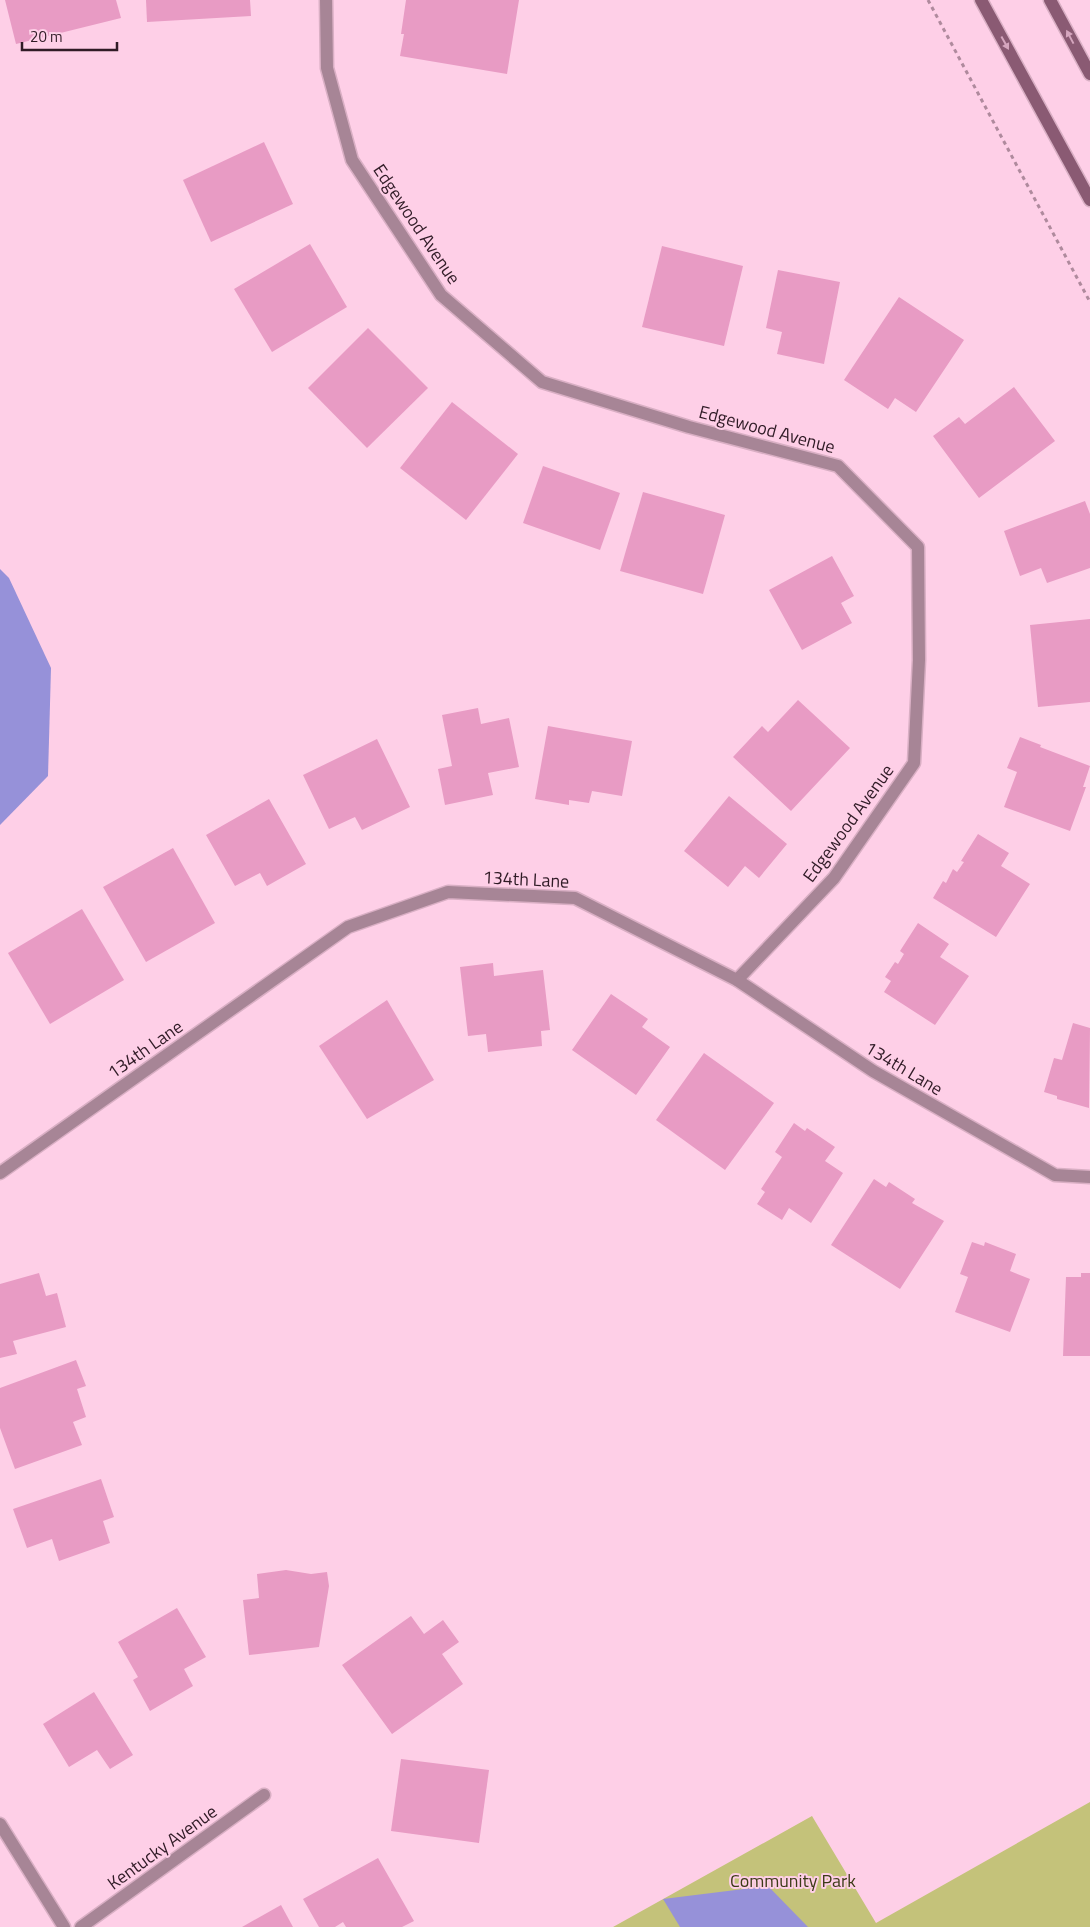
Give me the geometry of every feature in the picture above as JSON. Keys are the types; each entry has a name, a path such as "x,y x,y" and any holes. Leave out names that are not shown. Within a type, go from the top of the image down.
{"main road":[{"path":"981,0 1090,200"},
{"path":"1050,0 1090,74"}],"street":[{"name":"Edgewood Avenue","path":"326,0 327,68 352,160 441,294 542,382 690,427 838,466 918,547 918,660 914,762 834,878 737,980"},
{"name":"134th Lane","path":"0,1173 348,927 448,892 575,898 737,980 873,1071 1055,1174 1090,1177"},
{"name":"Kentucky Avenue","path":"81,1927 264,1795"},
{"path":"0,1824 64,1927"}],"path":[{"path":"928,0 1090,302"}],"green space":[{"name":"Community Park","path":"1090,1802 1090,1927 613,1927 812,1816 876,1923"}],"shaded area":[{"path":"0,569 9,578 51,668 48,776 0,825"},
{"path":"768,1886 808,1927 680,1927 663,1899"}],"building":[{"path":"5,0 116,0 121,18 16,44"},
{"path":"146,0 250,0 251,16 147,22"},
{"path":"406,0 519,0 507,74 400,56 404,34 401,34"},
{"path":"264,142 293,204 211,242 183,180"},
{"path":"310,244 347,307 272,352 234,289"},
{"path":"662,246 743,266 724,346 642,327"},
{"path":"778,270 840,282 824,364 777,354 782,332 766,328"},
{"path":"899,297 964,340 916,412 895,398 888,409 844,380"},
{"path":"368,328 428,388 367,448 308,388"},
{"path":"1014,387 1055,441 979,498 933,436 959,417 965,424"},
{"path":"452,402 518,454 466,520 400,468"},
{"path":"543,466 620,493 600,550 523,523"},
{"path":"643,492 725,515 703,594 620,571"},
{"path":"1085,501 1090,514 1090,568 1047,583 1041,568 1020,576 1004,531"},
{"path":"832,556 854,596 841,603 852,623 802,650 769,590"},
{"path":"1090,619 1090,702 1038,707 1030,625"},
{"path":"798,700 850,748 791,811 733,757 762,726 768,732"},
{"path":"478,708 481,724 509,718 519,767 488,773 493,795 445,805 438,769 452,766 442,715"},
{"path":"548,726 632,741 622,796 592,791 589,803 569,800 569,805 535,799"},
{"path":"1020,737 1041,745 1040,747 1090,766 1083,787 1086,787 1070,831 1004,807 1017,772 1007,768"},
{"path":"377,739 410,807 362,830 355,817 329,829 303,775"},
{"path":"729,796 787,844 759,878 745,866 728,887 684,851"},
{"path":"269,799 306,864 267,886 260,873 235,886 206,835"},
{"path":"978,834 1009,853 1001,866 1030,884 996,937 933,898 943,881 946,883 953,869 957,872 964,862 961,861"},
{"path":"173,848 215,923 146,962 103,887"},
{"path":"82,909 124,980 50,1024 8,953"},
{"path":"918,923 949,944 940,957 969,976 935,1025 884,992 891,981 885,977 895,962 898,964 904,954 900,951"},
{"path":"493,963 494,976 543,970 550,1030 541,1031 542,1046 488,1052 486,1034 468,1036 460,967"},
{"path":"611,994 648,1019 642,1027 670,1047 636,1095 572,1050"},
{"path":"387,1000 434,1080 367,1119 319,1046"},
{"path":"1073,1023 1090,1028 1089,1108 1057,1099 1057,1096 1044,1092 1054,1058 1062,1060"},
{"path":"704,1053 774,1103 725,1170 656,1120"},
{"path":"794,1123 805,1131 807,1128 835,1147 825,1161 843,1173 811,1223 789,1208 782,1220 757,1204 765,1192 761,1189 782,1157 775,1152"},
{"path":"874,1179 886,1187 889,1182 915,1199 912,1203 944,1221 900,1289 831,1245"},
{"path":"972,1242 984,1246 985,1242 1016,1254 1010,1271 1030,1279 1010,1332 955,1312 968,1277 960,1274"},
{"path":"39,1273 46,1296 57,1293 66,1327 13,1341 17,1354 0,1358 0,1284"},
{"path":"1081,1273 1090,1273 1090,1356 1063,1356 1066,1277 1081,1277"},
{"path":"76,1360 86,1386 77,1389 86,1417 73,1422 82,1445 15,1469 0,1428 0,1388"},
{"path":"101,1479 114,1517 103,1521 110,1543 59,1561 52,1539 27,1548 13,1509"},
{"path":"286,1570 311,1574 327,1572 329,1586 319,1647 249,1655 243,1600 259,1598 257,1574"},
{"path":"177,1608 206,1657 184,1669 193,1686 150,1711 133,1680 138,1677 118,1642"},
{"path":"411,1616 424,1634 443,1620 459,1642 442,1654 463,1684 392,1734 342,1665"},
{"path":"94,1692 133,1755 110,1769 97,1750 69,1767 43,1724"},
{"path":"401,1759 489,1770 479,1843 391,1831"},
{"path":"378,1858 414,1921 402,1927 346,1927 343,1922 335,1927 319,1927 303,1899"},
{"path":"281,1905 293,1927 242,1927"}]}
